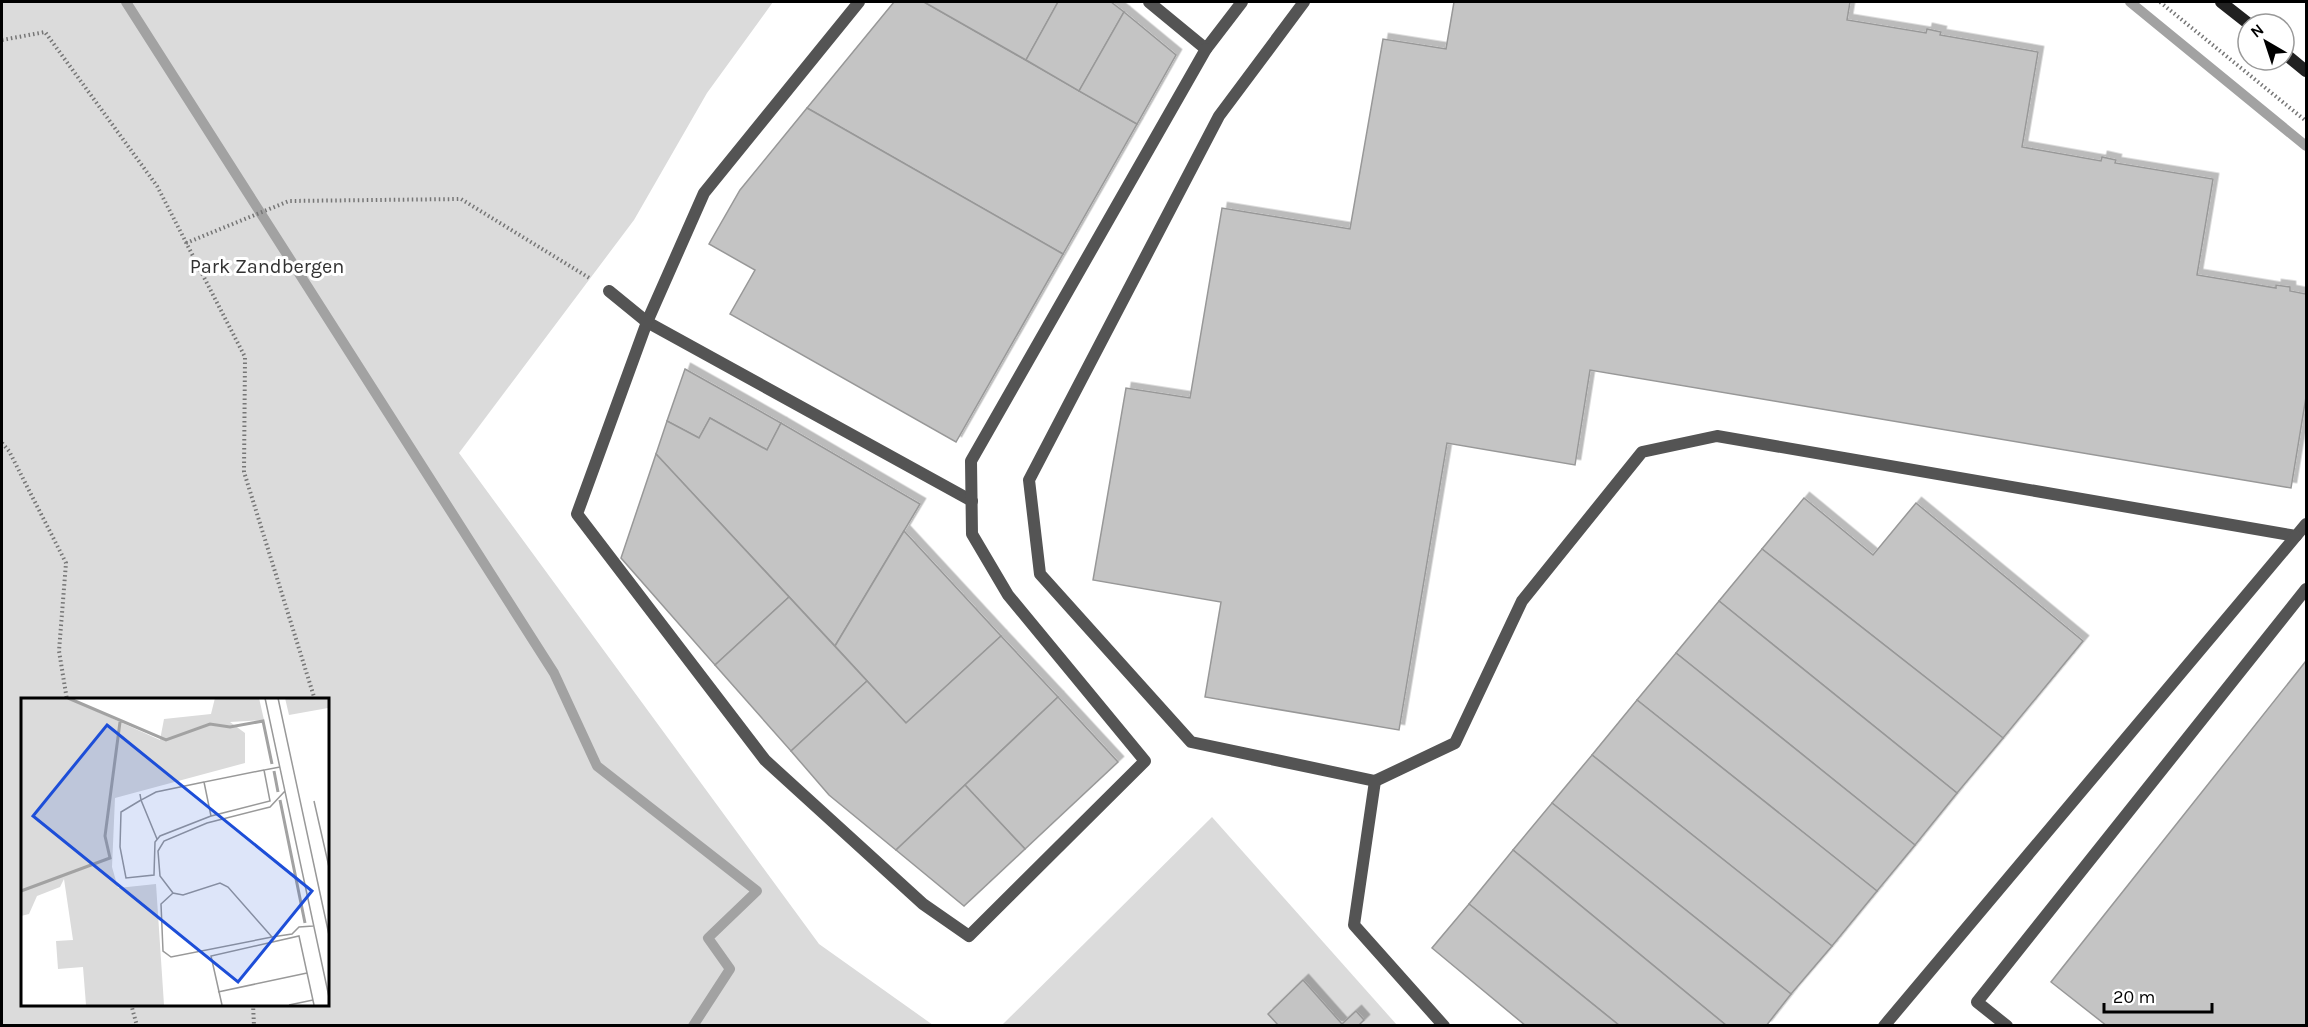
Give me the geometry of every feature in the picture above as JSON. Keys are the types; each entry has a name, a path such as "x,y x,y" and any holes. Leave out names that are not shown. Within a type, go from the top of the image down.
{"main road":[{"path":"2221,2 2236,14"}],"lane":[{"path":"860,2 704,193 647,322 577,514 765,760 923,904 969,936 1145,761 1008,595 972,534 971,461 1206,49 1242,2"},
{"path":"1149,2 1206,49"},
{"path":"1304,2 1219,117 1029,480 1040,574 1191,742 1375,781 1455,743 1522,601 1642,452 1717,436 2296,536"},
{"path":"609,291 647,322 972,501"},
{"path":"1884,1026 2307,524"},
{"path":"2007,1026 1977,1002 2307,589"},
{"path":"1375,781 1354,926 1444,1026"}],"path":[{"path":"2160,2 2307,121"},
{"path":"2,40 45,32 157,186 245,357 244,472 314,698"},
{"path":"186,243 289,201 461,199 609,291"},
{"path":"2,444 9,451 66,563 59,651 68,698"},
{"path":"131,1006 136,1026"},
{"path":"253,1006 254,1026"}],"green space":[{"name":"Park Zandbergen","path":"2,2 773,2 707,93 634,220 459,453 819,944 933,1025 2,1025"},
{"path":"1212,817 1397,1025 1001,1026"}],"building":[{"path":"894,2 924,2 1137,124 1063,254 807,108"},
{"path":"924,2 1058,2 1026,60"},
{"path":"1058,2 1111,2 1124,12 1079,91 1026,60"},
{"path":"1454,2 1850,2 1847,20 1926,33 1927,29 1941,32 1940,35 2038,52 2022,147 2101,161 2102,157 2116,160 2115,163 2213,179 2197,275 2276,288 2276,285 2290,287 2290,291 2306,294 2306,397 2291,488 1590,370 1575,465 1447,443 1399,730 1205,697 1221,602 1093,580 1126,388 1190,398 1222,208 1350,229 1383,39 1446,49"},
{"path":"1124,12 1176,55 1137,124 1079,91"},
{"path":"807,108 1063,254 956,442 730,314 755,270 709,244 740,190"},
{"path":"685,369 781,423 767,450 710,418 699,438 667,421"},
{"path":"710,418 767,450 781,423 920,504 835,646 656,454 667,421 699,438"},
{"path":"656,454 789,597 715,665 621,558"},
{"path":"1804,498 1873,555 1916,503 2083,641 2003,738 1762,549"},
{"path":"904,531 1001,636 906,723 835,646"},
{"path":"1762,549 2003,738 1957,793 1719,601"},
{"path":"789,597 867,681 791,751 715,665"},
{"path":"1719,601 1957,793 1915,845 1676,653"},
{"path":"1001,636 1058,697 896,850 829,795 791,751 867,681 906,723"},
{"path":"1676,653 1915,845 1877,891 1637,700"},
{"path":"2306,661 2306,1026 2107,1026 2051,982"},
{"path":"1058,697 1118,762 1025,849 965,785"},
{"path":"1637,700 1877,891 1832,946 1592,755"},
{"path":"1592,755 1832,946 1791,994 1552,803"},
{"path":"965,785 1025,849 964,906 896,850"},
{"path":"1552,803 1791,994 1766,1026 1727,1026 1513,850"},
{"path":"1513,850 1727,1026 1620,1026 1469,904"},
{"path":"1469,904 1620,1026 1526,1026 1432,948"},
{"path":"1303,980 1343,1026 1279,1026 1268,1014"},
{"path":"1356,1011 1364,1020 1358,1026 1343,1026 1342,1024"}],"waterway":[{"path":"126,2 554,673 597,766 757,891 708,938 730,969 693,1026"},
{"path":"2130,2 2306,146"}]}
